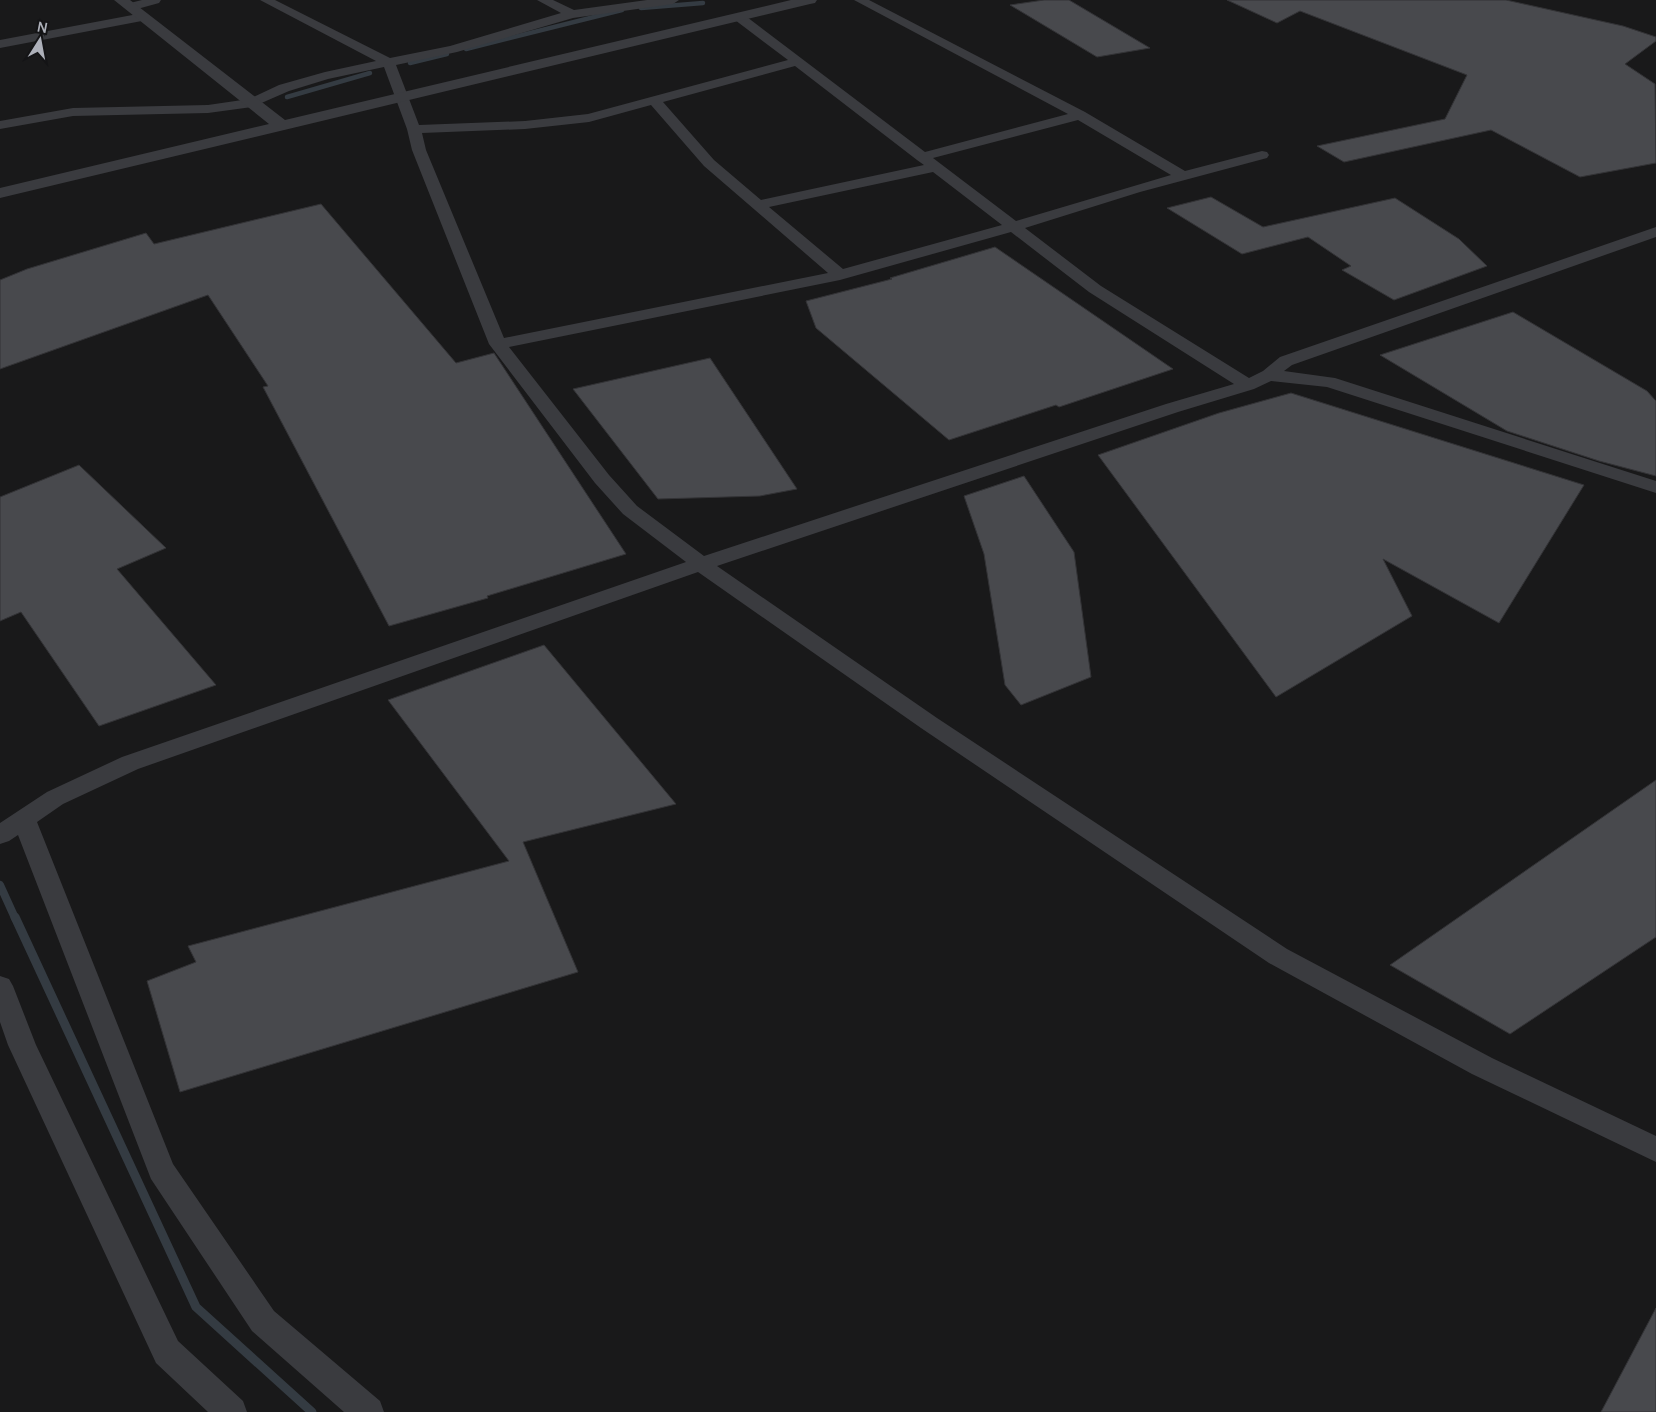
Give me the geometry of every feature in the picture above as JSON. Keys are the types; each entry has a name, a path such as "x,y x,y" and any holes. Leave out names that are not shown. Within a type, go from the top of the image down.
{"street":[{"path":"126,3 155,0"},
{"path":"266,0 389,63 403,97 419,150 498,344 602,479 630,510 701,564 929,723 1278,956 1482,1066 1656,1150"},
{"path":"543,0 572,14"},
{"path":"0,125 73,112 208,109 252,103 284,88 325,76 452,49 572,14 667,0"},
{"path":"0,192 403,97 746,11 810,0"},
{"path":"860,0 1080,115 1183,176"},
{"path":"126,3 282,126"},
{"path":"746,11 797,62 1095,289 1248,385"},
{"path":"0,44 143,17"},
{"path":"414,129 525,126 589,118 797,62"},
{"path":"655,101 710,163 840,275"},
{"path":"922,157 1080,115"},
{"path":"498,344 840,275 1262,155"},
{"path":"757,205 935,167"},
{"path":"0,835 55,798 130,763 701,564 1172,408 1248,385 1269,375 1286,361 1656,232"},
{"path":"1269,375 1328,382 1656,487"},
{"path":"24,819 161,1170 263,1321 368,1412"},
{"path":"0,986 22,1044 168,1352 232,1412"}],"building":[{"path":"1044,0 1069,0 1150,48 1097,57 1010,5"},
{"path":"1227,0 1506,0 1623,26 1656,37 1656,41 1625,64 1655,84 1656,163 1580,177 1491,130 1344,162 1317,146 1445,119 1467,75 1300,11 1277,23"},
{"path":"1211,197 1263,227 1395,198 1459,239 1487,266 1394,300 1342,270 1351,266 1308,237 1242,254 1167,208"},
{"path":"321,204 456,363 494,353 626,554 487,596 488,598 389,626 263,387 268,386 208,295 0,369 0,280 27,269 146,233 154,244"},
{"path":"995,247 1173,369 1059,407 1056,405 949,440 816,328 806,301 892,279 890,278"},
{"path":"1513,312 1647,391 1656,401 1656,476 1599,461 1507,431 1380,355"},
{"path":"710,358 797,489 760,496 658,499 573,389"},
{"path":"1291,393 1584,485 1499,623 1383,559 1412,616 1276,697 1098,455 1219,413"},
{"path":"79,465 166,548 117,569 216,685 99,726 21,612 0,621 0,497"},
{"path":"1024,476 1074,552 1091,677 1021,705 1005,685 984,554 964,496"},
{"path":"544,645 676,804 523,842 578,972 180,1092 147,981 196,962 188,946 509,861 388,700"},
{"path":"1656,780 1656,937 1510,1034 1390,965"},
{"path":"1656,1308 1656,1412 1601,1412"}],"waterway":[{"path":"641,8 703,3"},
{"path":"466,49 622,10"},
{"path":"410,63 447,54"},
{"path":"287,97 370,73"},
{"path":"0,885 15,918"},
{"path":"15,917 196,1307 312,1412"}]}
